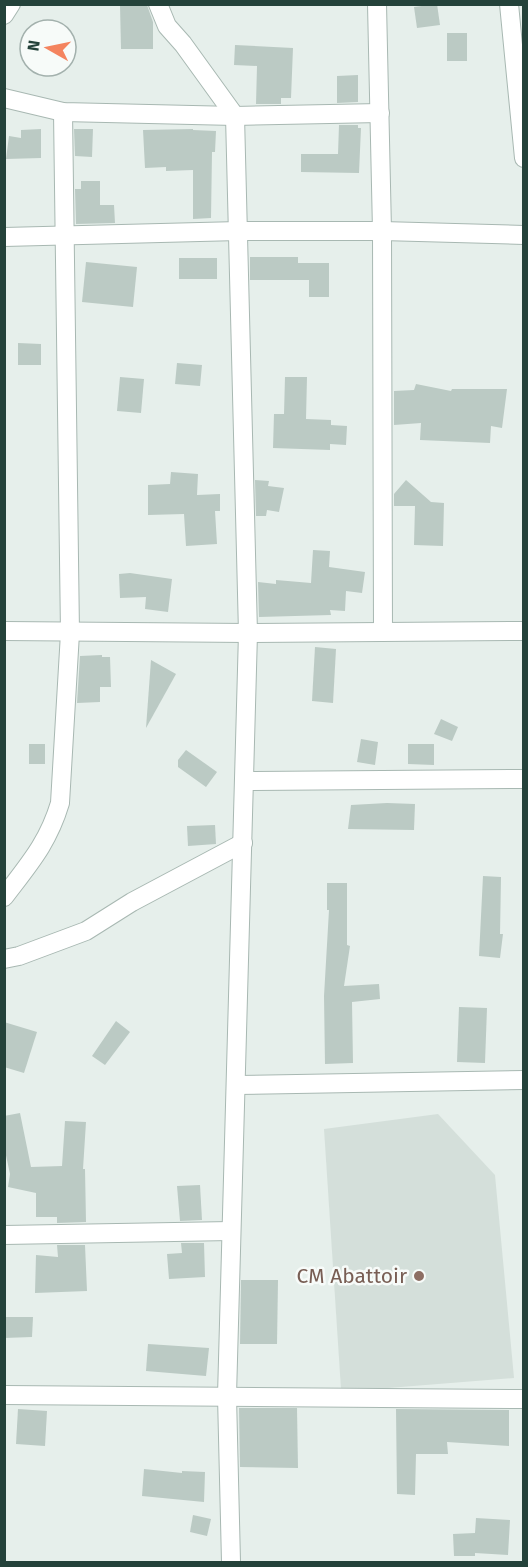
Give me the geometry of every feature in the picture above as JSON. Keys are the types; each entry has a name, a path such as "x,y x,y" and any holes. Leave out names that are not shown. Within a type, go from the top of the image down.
{"street":[{"path":"4,15 11,4"},
{"path":"158,4 167,26 183,44 235,116 248,633 227,1396 231,1563"},
{"path":"377,4 382,231 383,632"},
{"path":"509,4 524,158"},
{"path":"4,98 63,112 235,116 380,113"},
{"path":"4,897 42,846 53,827 60,803 70,633 63,112"},
{"path":"4,237 238,231 524,234"},
{"path":"4,631 248,633 524,631"},
{"path":"244,781 524,779"},
{"path":"4,959 19,956 86,931 132,903 243,843"},
{"path":"236,1085 524,1080"},
{"path":"4,1235 231,1231"},
{"path":"4,1395 524,1398"}],"shaded area":[{"name":"CM Abattoir","path":"438,1114 495,1175 514,1378 388,1388 341,1389 324,1129"}],"building":[{"path":"437,4 440,25 417,28 414,7"},
{"path":"120,5 147,5 153,22 153,49 121,49"},
{"path":"447,33 467,33 467,61 447,61"},
{"path":"235,45 293,48 291,98 281,98 281,104 256,104 257,66 234,65"},
{"path":"358,75 358,102 337,103 337,76"},
{"path":"339,125 358,125 358,128 361,128 359,173 301,172 301,154 338,154"},
{"path":"41,129 41,158 6,159 9,136 21,138 21,130"},
{"path":"74,129 93,129 92,157 75,156"},
{"path":"143,130 216,131 215,152 212,152 211,218 193,219 193,170 166,171 166,167 145,168"},
{"path":"81,181 100,181 100,205 114,205 115,223 76,224 75,189 81,189"},
{"path":"250,257 298,257 298,263 329,263 329,297 309,297 309,280 250,280"},
{"path":"179,258 217,258 217,279 179,279"},
{"path":"86,262 137,267 133,307 82,302"},
{"path":"18,343 41,344 41,365 18,365"},
{"path":"177,363 202,365 200,386 175,384"},
{"path":"120,377 144,379 141,413 117,411"},
{"path":"285,377 307,377 306,419 331,420 331,425 347,426 346,445 330,444 330,450 273,448 274,414 284,414"},
{"path":"416,384 451,391 452,389 507,389 502,428 491,426 490,443 420,440 421,423 394,425 394,391 414,390"},
{"path":"171,472 198,474 197,495 220,494 220,511 215,511 217,544 186,546 184,514 148,515 148,485 170,484"},
{"path":"255,480 269,481 268,486 284,488 279,512 267,510 266,516 256,516"},
{"path":"406,480 431,502 444,503 443,546 414,545 415,506 394,506 394,494"},
{"path":"313,550 330,551 329,567 365,572 362,593 346,591 345,611 330,610 331,615 259,617 258,582 276,584 276,580 311,583"},
{"path":"130,573 172,579 168,612 145,609 146,597 120,598 119,574"},
{"path":"315,647 336,649 333,703 312,701"},
{"path":"102,655 102,657 110,657 111,687 100,687 100,702 77,703 80,656"},
{"path":"151,660 176,674 146,728"},
{"path":"441,719 458,727 452,741 434,734"},
{"path":"361,739 378,742 375,765 357,762"},
{"path":"29,744 45,744 45,764 29,764"},
{"path":"408,744 434,744 434,765 408,764"},
{"path":"186,750 217,772 206,787 178,767 178,760"},
{"path":"415,804 414,830 348,829 351,805"},
{"path":"215,825 216,844 188,846 187,826"},
{"path":"483,876 501,877 500,934 503,934 500,958 479,956"},
{"path":"327,883 347,883 347,945 350,946 344,986 379,984 380,999 352,1002 353,1063 325,1064 324,996 329,910 327,910"},
{"path":"459,1007 487,1008 485,1063 457,1062"},
{"path":"116,1021 130,1032 105,1065 92,1056"},
{"path":"4,1022 37,1032 24,1073 4,1067"},
{"path":"20,1113 31,1167 62,1166 65,1121 86,1122 83,1169 85,1169 86,1222 57,1223 57,1217 36,1217 36,1193 8,1187 10,1174 4,1146 4,1116"},
{"path":"200,1185 202,1220 180,1221 177,1186"},
{"path":"181,1243 204,1243 205,1277 169,1279 167,1254 182,1253"},
{"path":"57,1245 85,1245 87,1291 35,1293 36,1255 58,1257"},
{"path":"241,1280 278,1280 277,1344 240,1344"},
{"path":"4,1317 33,1317 32,1337 4,1338"},
{"path":"148,1344 209,1348 206,1376 146,1371"},
{"path":"239,1408 297,1408 298,1468 240,1467"},
{"path":"18,1409 47,1411 45,1446 16,1444"},
{"path":"396,1409 509,1410 509,1446 447,1442 448,1454 416,1454 415,1495 397,1494"},
{"path":"144,1469 182,1473 182,1471 205,1472 204,1502 142,1496"},
{"path":"193,1515 211,1519 207,1536 190,1532"},
{"path":"476,1518 510,1520 508,1555 475,1553 475,1556 454,1556 453,1534 475,1533"}],"place":[{"name":"CM Abattoir","path":"419,1276"}]}
